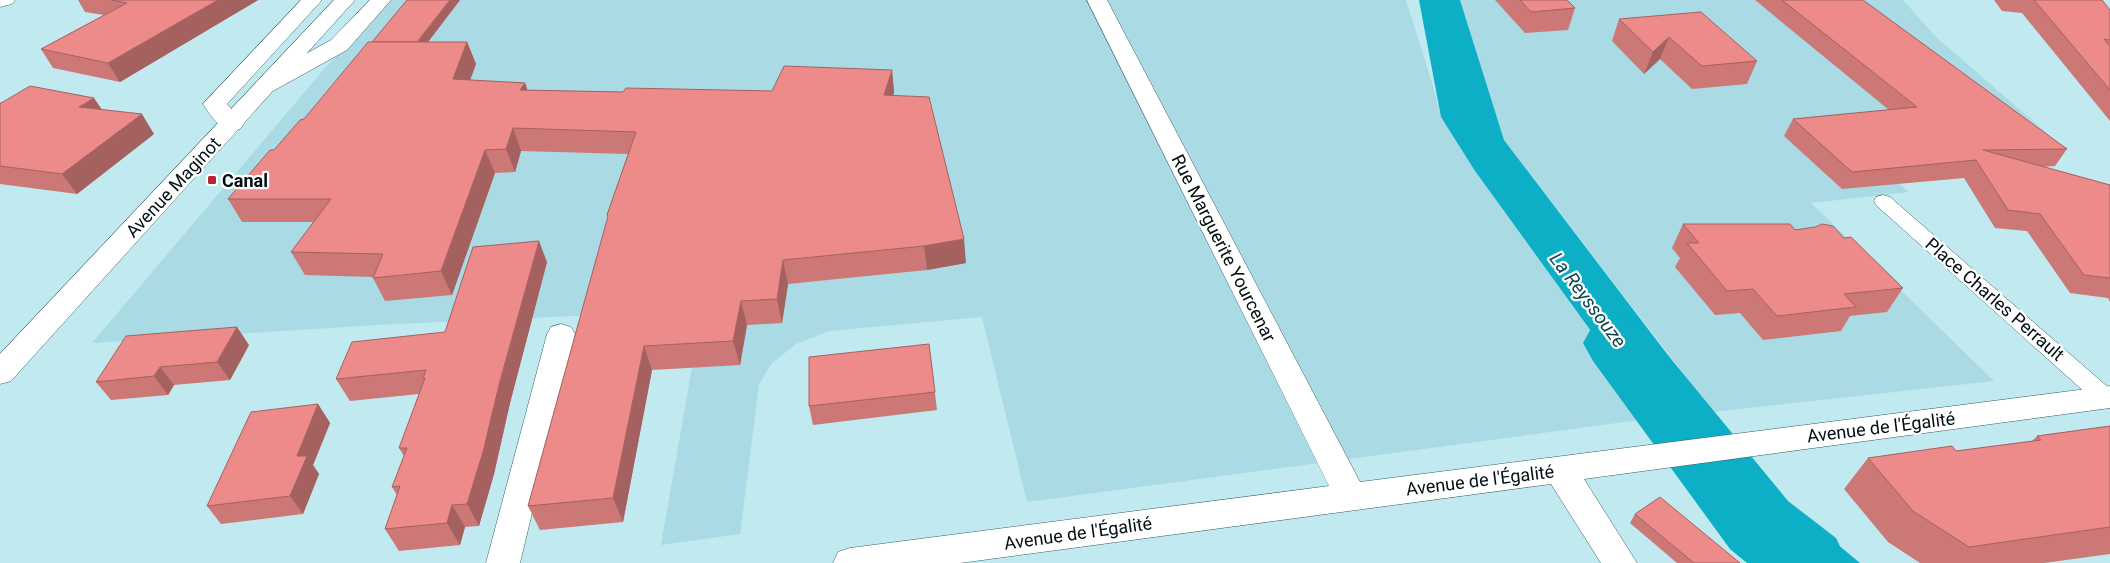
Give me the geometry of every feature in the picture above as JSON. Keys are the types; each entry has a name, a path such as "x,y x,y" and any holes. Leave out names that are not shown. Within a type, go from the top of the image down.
{"street":[{"path":"0,1 5,0"},
{"path":"232,124 214,104 312,0"},
{"name":"Avenue Maginot","path":"0,373 345,0"},
{"path":"265,86 339,45 381,0"},
{"name":"Rue Marguerite Yourcenar","path":"1097,0 1351,497"},
{"path":"503,563 561,334"},
{"name":"Avenue de l'Égalité","path":"850,563 1026,552 1351,497 2108,398"},
{"path":"1560,470 1620,563"}],"lane":[{"name":"Place Charles Perrault","path":"1884,201 2108,398"}],"shaded area":[{"path":"389,0 1406,0 1441,117 1475,171 1654,418 1027,502 982,317 829,331 796,344 772,363 759,384 740,534 661,545 702,310 377,325 92,343 325,68"},
{"path":"1460,0 1903,0 1936,37 2057,142 1872,160 1909,192 1811,203 1994,381 1713,412 1504,140"}],"water":[{"path":"1419,0 1460,0 1504,140 1712,413 1654,418 1475,171 1441,117"},
{"path":"1758,466 1771,489 1860,563 1764,563 1710,515 1678,476"}],"building":[{"path":"111,0 218,0 108,63 41,49 127,3"},
{"path":"407,0 450,0 417,42 372,42"},
{"path":"1520,0 1567,0 1575,8 1531,12"},
{"path":"1782,0 1863,0 2067,149 1983,150 2110,185 2110,278 2084,275 2040,214 2008,210 1976,160 1852,172 1793,119 1917,107"},
{"path":"2034,0 2102,0 2110,10 2110,40 2104,39 2110,46 2110,90"},
{"path":"1701,12 1757,61 1702,66 1669,37 1653,52 1619,19"},
{"path":"368,42 467,42 453,79 525,83 520,90 623,92 626,88 772,91 784,66 892,70 884,95 929,97 964,239 924,246 783,260 777,299 741,301 733,341 644,346 613,498 528,506 607,215 636,132 513,128 506,149 485,150 441,271 373,278 383,254 291,252 331,199 228,199 270,150 274,150 300,120 304,119"},
{"path":"30,86 94,98 79,107 142,114 62,174 0,166 0,103"},
{"path":"1683,224 1790,224 1795,230 1822,224 1833,226 1844,238 1851,237 1903,288 1844,294 1856,307 1777,316 1753,289 1727,291 1687,243 1699,243"},
{"path":"539,241 500,381 483,452 467,504 452,505 447,523 385,529 400,486 392,487 407,448 399,448 425,378 423,378 426,370 336,379 352,342 445,332 473,247"},
{"path":"237,327 217,362 160,367 154,376 96,382 126,336"},
{"path":"929,344 935,392 809,406 809,357"},
{"path":"318,404 297,456 307,456 290,496 207,506 251,412"},
{"path":"2110,426 2110,527 1969,547 1913,511 1868,458 1952,446 1956,451 2041,440 2037,436"},
{"path":"1660,497 1740,563 1694,563 1635,514"}],"waterway":[{"name":"La Reyssouze","path":"1618,343 1759,525 1806,563"}],"place":[{"name":"Canal","path":"212,180"}]}
